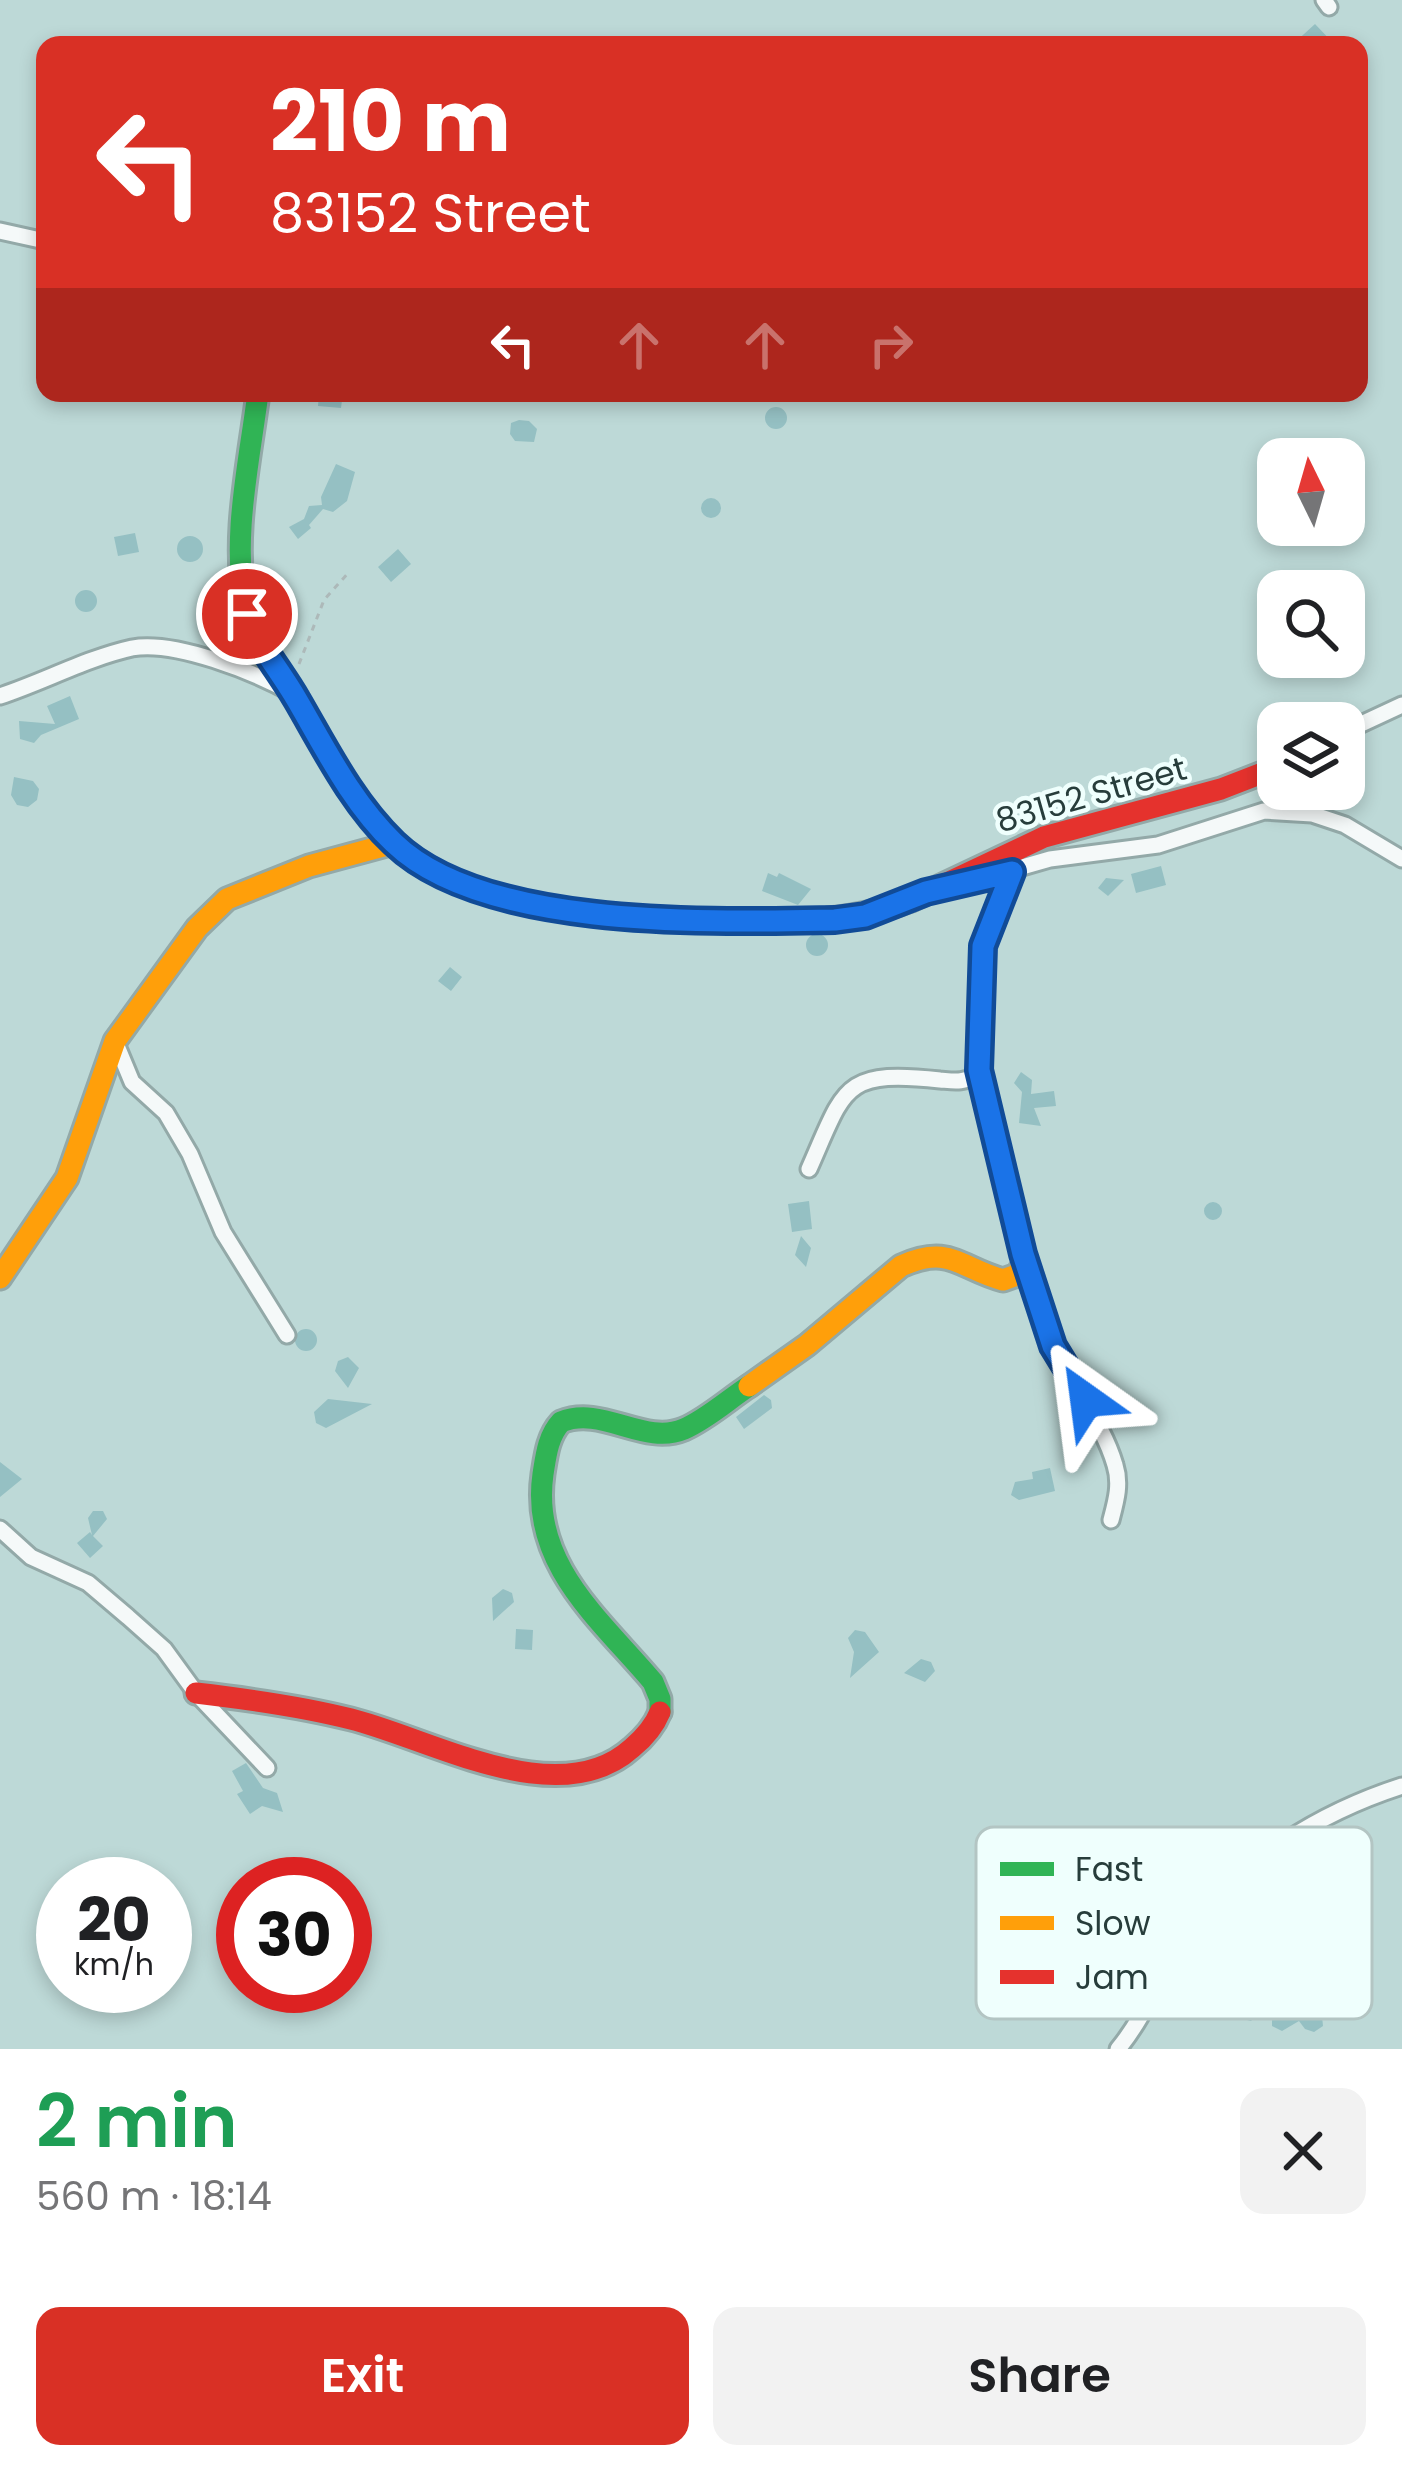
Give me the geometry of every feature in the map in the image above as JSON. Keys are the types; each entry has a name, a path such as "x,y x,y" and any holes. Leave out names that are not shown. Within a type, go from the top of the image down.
{"street":[{"path":"0,231 36,239"},
{"name":"83152 Street","path":"257,402 240,570 247,614 261,651 294,695 335,767 394,843 432,870 474,888 517,900 614,915 835,920 865,916 1044,836 1203,796 1257,775"},
{"path":"0,697 135,647 174,650 235,667 294,695"},
{"path":"1365,722 1402,705"},
{"name":"83152 Street","path":"926,892 1050,859 1158,844 1253,813 1277,811 1312,814 1345,825 1402,859"},
{"path":"0,1278 67,1178 115,1041 172,958 227,899 309,866 394,843"},
{"path":"196,1693 253,1699 354,1720 532,1773 585,1772 608,1766 653,1727 661,1701 652,1682 565,1577 546,1542 543,1475 557,1425 572,1418 646,1433 684,1429 809,1344 884,1278 930,1255 946,1256 1004,1280 1017,1275 1025,1262 979,1070 983,946 1012,872"},
{"path":"115,1041 132,1082 166,1113 190,1154 224,1232 287,1335"},
{"path":"809,1169 839,1101 855,1085 883,1077 963,1082 979,1070"},
{"path":"1023,1254 1053,1346 1086,1400 1114,1462 1118,1491 1111,1520"},
{"path":"0,1529 31,1558 88,1583 164,1649 196,1693 267,1768"},
{"path":"1313,1827 1402,1786"},
{"path":"1118,2049 1140,2019"}],"path":[{"path":"294,695 304,645 324,600 349,572"}],"building":[{"path":"1315,24 1326,36 1302,36"},
{"path":"318,402 342,402 341,408 318,406"},
{"path":"776,407 787,418 776,429 765,418"},
{"path":"519,420 537,429 534,442 515,441 510,434 511,423"},
{"path":"336,464 355,472 347,501 333,512 323,509 298,539 289,527 304,519 309,506 322,505"},
{"path":"711,498 721,508 711,518 701,508"},
{"path":"135,533 139,552 118,556 114,537"},
{"path":"190,536 203,549 190,562 177,549"},
{"path":"398,549 411,564 391,582 378,567"},
{"path":"86,590 97,601 86,612 75,601"},
{"path":"70,696 79,719 41,735 34,743 20,739 19,721 55,724 47,706"},
{"path":"14,777 33,781 39,789 37,800 28,807 17,805 11,795"},
{"path":"1161,866 1166,885 1136,893 1131,874"},
{"path":"768,873 777,877 779,873 811,889 798,905 762,891"},
{"path":"1106,878 1124,880 1108,896 1098,888"},
{"path":"817,934 828,945 817,956 806,945"},
{"path":"450,967 462,977 451,991 438,981"},
{"path":"1021,1072 1032,1080 1031,1094 1054,1091 1056,1106 1034,1108 1041,1126 1019,1123 1022,1092 1014,1083"},
{"path":"809,1201 812,1229 792,1232 788,1204"},
{"path":"1213,1202 1222,1211 1213,1220 1204,1211"},
{"path":"801,1236 811,1248 806,1267 795,1255"},
{"path":"306,1329 317,1340 306,1351 295,1340"},
{"path":"348,1357 359,1368 348,1388 335,1371 338,1361"},
{"path":"764,1395 772,1408 744,1429 736,1417"},
{"path":"328,1399 372,1404 326,1428 316,1423 314,1412"},
{"path":"0,1462 22,1479 0,1497"},
{"path":"1050,1468 1055,1491 1019,1500 1011,1495 1015,1482 1033,1479 1032,1472"},
{"path":"93,1511 103,1511 107,1519 93,1536 103,1546 90,1558 77,1543 92,1535 88,1518"},
{"path":"503,1589 512,1593 514,1602 493,1621 492,1598"},
{"path":"516,1629 533,1630 532,1650 515,1649"},
{"path":"855,1630 865,1632 879,1652 850,1678 854,1652 848,1638"},
{"path":"921,1659 931,1662 935,1671 925,1682 904,1673"},
{"path":"246,1763 263,1788 277,1793 283,1812 262,1806 250,1814 237,1794 243,1791 232,1771"},
{"path":"1272,2019 1322,2019 1323,2026 1314,2032 1299,2021 1282,2031 1272,2026"}],"traffic: fast":[{"path":"257,402 240,557 250,623 349,789 386,834 415,859 484,892 522,903 600,914 795,921 854,915 911,900"},
{"path":"660,1712 653,1682 591,1612 558,1563 542,1506 548,1446 561,1422 576,1418 654,1433 684,1429 749,1386"}],"traffic: slow":[{"path":"0,1278 67,1178 115,1041 197,928 227,899 309,866 394,843"},
{"path":"749,1386 807,1345 901,1266 943,1258 1003,1280 1017,1275 1025,1262 1023,1254"}],"traffic: jam":[{"path":"911,900 1044,837 1257,775"},
{"path":"196,1693 332,1714 494,1766 532,1773 569,1774 602,1767 641,1740 660,1712"}],"route":[{"path":"247,614 261,651 294,695 311,730 394,843 432,870 474,888 517,900 614,915 835,920 865,916 926,892 1012,872 980,962 979,1070 1023,1254 1053,1346 1086,1400"}]}
